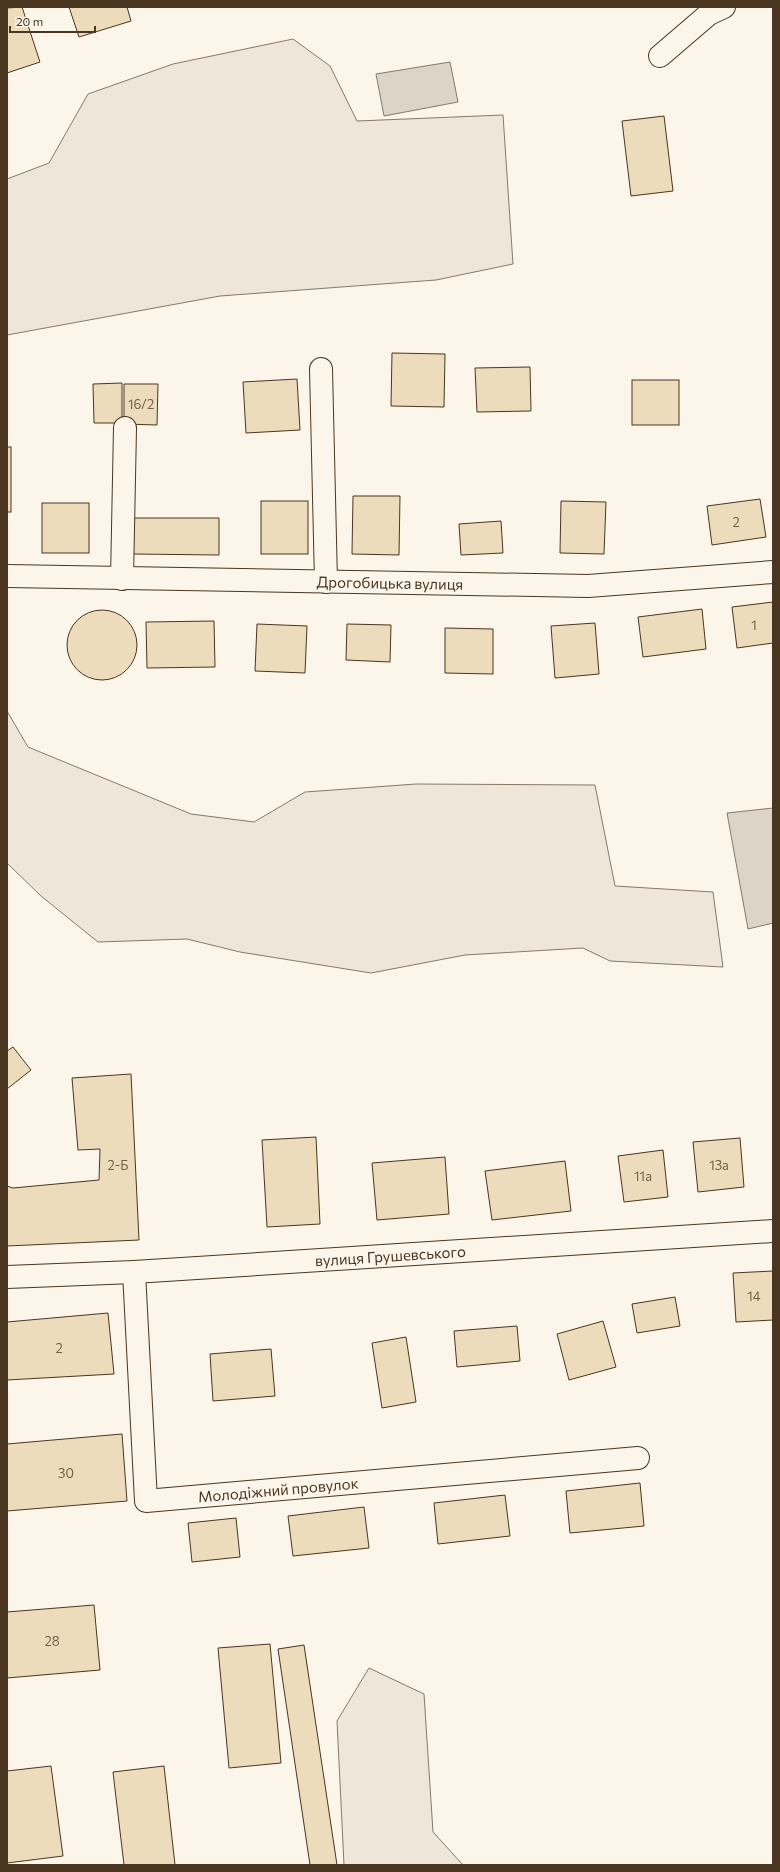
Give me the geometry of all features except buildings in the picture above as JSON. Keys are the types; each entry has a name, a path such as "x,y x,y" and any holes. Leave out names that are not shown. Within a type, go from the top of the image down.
{"street":[{"path":"660,56 709,14 724,7"},
{"path":"321,369 326,582"},
{"path":"122,579 125,428"},
{"name":"Дрогобицька вулиця","path":"7,576 588,586 773,572"},
{"name":"вулиця Грушевського","path":"7,1277 134,1272 773,1232"},
{"name":"Молодіжний провулок","path":"134,1272 146,1501 638,1458"}],"shaded area":[{"path":"293,39 330,66 357,121 503,115 513,264 436,280 220,296 7,335 7,179 49,163 88,94 173,64"},
{"path":"450,62 458,102 384,116 376,74"},
{"path":"7,711 28,747 191,814 254,822 305,792 416,784 595,785 615,886 713,892 723,967 610,961 583,948 465,955 371,973 240,952 187,939 98,942 41,896 7,863"},
{"path":"773,808 773,923 748,929 727,813"},
{"path":"369,1668 424,1694 433,1832 463,1865 344,1865 337,1721"}]}
